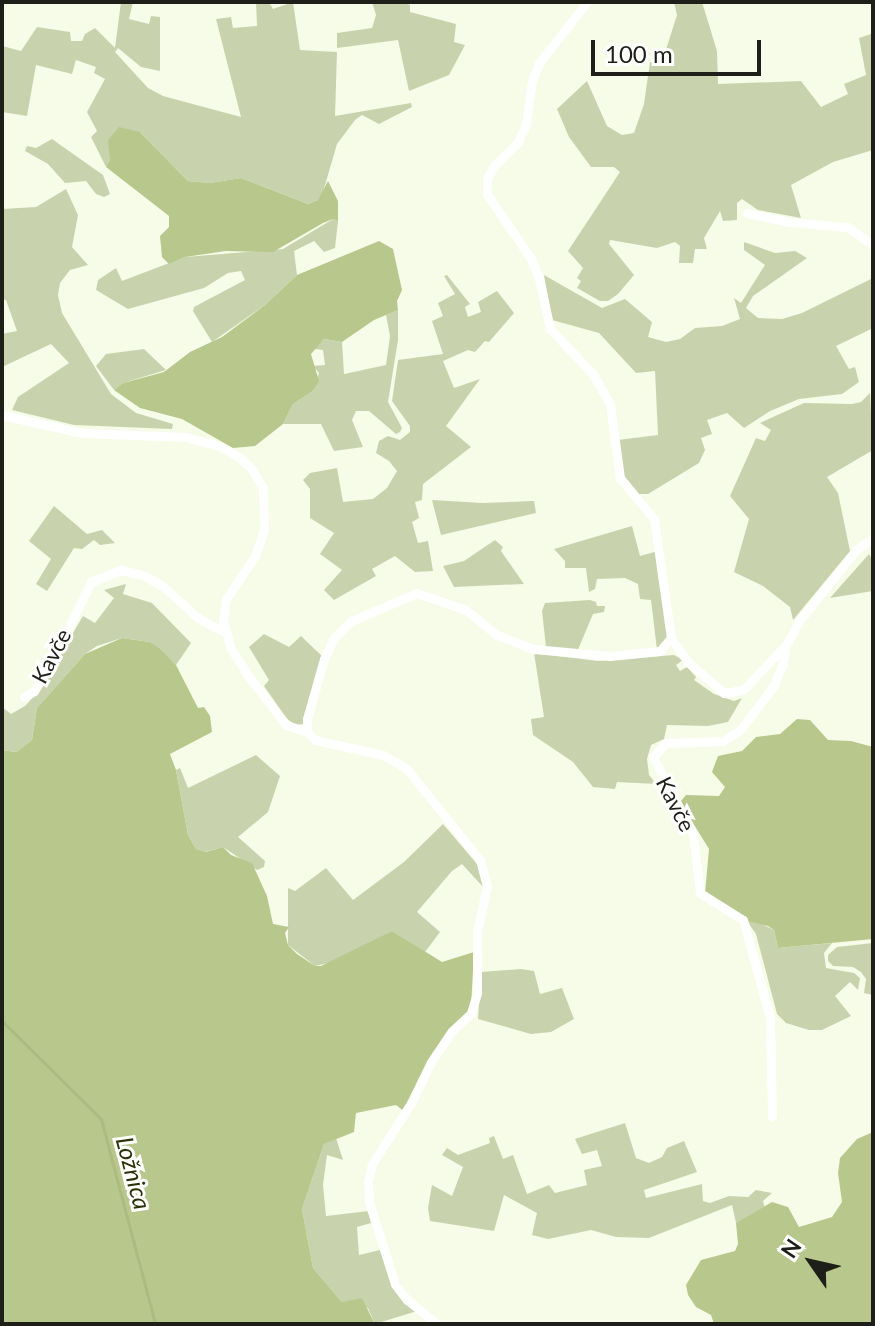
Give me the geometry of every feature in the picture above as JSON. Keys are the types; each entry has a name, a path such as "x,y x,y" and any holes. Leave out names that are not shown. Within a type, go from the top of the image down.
{"street":[{"path":"307,732 312,698 334,638 351,621 417,593 466,610 497,635 534,649 610,656 660,651 671,638 654,519 620,478 610,404 592,373 550,329 539,278 531,259 487,194 487,179 494,166 518,142 526,124 532,81 539,63 587,2"},
{"path":"747,213 789,222 847,227 873,245"},
{"path":"2,415 82,433 186,437 219,446 239,457 252,469 263,488 264,530 255,556 226,599 223,611 226,633 238,661 286,725 307,732 315,740 383,755 406,768 480,860 487,886 477,932 477,993 471,1013 452,1031 431,1062 411,1103 372,1164 368,1181 372,1215 395,1284 407,1300 437,1324"},
{"name":"Kavče","path":"671,638 688,662 724,693 743,690 786,645 800,620 856,550 873,538"},
{"name":"Kavče","path":"24,697 34,691 50,665 91,582 121,570 143,575 164,587 198,618 226,633"},
{"name":"Kavče","path":"772,1116 770,1018 743,920 700,893 693,834 653,757 666,743 723,741 740,730 773,687 783,663 786,645"}],"green space":[{"path":"121,2 133,2 129,19 149,24 151,16 160,17 160,71 141,67 118,48 115,52 148,88 163,96 241,117 216,19 231,17 233,28 257,26 256,2 269,2 273,9 293,2 300,50 337,52 335,116 411,103 412,107 379,124 362,115 355,120 337,144 323,192 318,200 308,204 241,178 210,183 188,181 140,132 106,167 91,137 97,131 87,112 105,79 94,73 96,67 76,60 72,74 36,65 27,116 2,112 2,46 21,51 37,27 70,32 71,41 82,41 85,34 95,28 115,48"},
{"path":"372,2 403,2 410,5 410,12 456,24 454,42 465,45 449,75 409,91 398,40 337,48 337,33 372,28 376,15"},
{"path":"674,2 702,2 717,51 718,84 801,81 821,107 848,94 844,84 866,75 859,38 871,34 873,150 833,162 791,185 801,218 758,210 742,199 737,203 737,220 723,221 720,211 704,238 707,249 695,249 693,263 679,263 680,246 675,242 657,248 610,240 609,244 634,275 618,294 608,301 600,301 577,288 581,281 577,278 583,268 568,251 620,172 614,167 591,167 569,137 557,109 587,81 607,126 622,135 634,133 644,104 650,62 662,62 677,15"},
{"path":"119,127 140,132 188,181 210,183 241,178 308,204 318,200 328,181 338,201 338,221 333,219 323,223 273,252 226,251 185,257 169,264 162,257 160,236 169,227 169,216 106,167 110,161 108,140"},
{"path":"52,139 103,175 110,194 104,197 96,194 86,181 65,183 48,164 25,151 27,146 36,148"},
{"path":"66,189 78,215 72,247 88,265 70,270 60,283 58,295 62,313 111,394 136,413 173,424 172,429 74,425 12,410 18,397 69,363 51,344 2,367 2,334 17,331 6,300 2,299 2,209 36,207"},
{"path":"333,219 338,221 335,248 324,252 314,241 294,251 297,275 265,305 212,342 193,311 194,307 245,280 241,271 228,273 204,288 128,309 96,290 98,280 116,268 122,281 185,257 283,249"},
{"path":"379,241 393,249 402,290 397,301 398,310 374,320 342,342 324,339 311,354 319,381 313,391 293,404 283,424 255,446 233,448 182,419 140,408 114,390 123,383 164,372 190,352 222,337 265,305 297,275"},
{"path":"744,242 775,253 795,251 807,258 753,296 746,308 758,318 782,319 802,313 873,278 873,328 836,346 849,369 855,367 859,382 842,394 799,399 770,411 744,428 727,413 707,420 712,434 701,438 705,450 699,463 648,494 638,494 623,477 618,440 658,435 655,371 636,373 599,333 552,320 544,275 602,308 625,299 652,322 648,337 666,342 680,339 695,328 722,326 740,319 734,298 741,303 765,265 744,250"},
{"path":"447,275 470,304 465,307 468,317 481,312 478,302 497,291 514,313 489,342 485,341 475,352 468,350 443,361 454,388 480,379 446,426 471,447 423,484 422,500 415,502 419,518 412,522 418,543 428,541 433,571 415,572 395,556 372,569 376,576 334,600 324,590 342,570 320,554 334,533 310,518 310,489 303,480 310,473 337,468 343,502 373,499 387,488 397,471 376,453 379,441 388,436 400,440 410,432 410,426 392,401 398,360 443,354 432,321 443,316 438,303 455,294 444,276"},
{"path":"398,310 398,340 388,402 402,428 400,432 396,434 369,411 356,411 352,420 363,447 334,451 321,424 283,424 293,404 313,391 319,373 313,366 325,365 323,350 314,349 324,339 342,342 344,374 386,365 390,336 386,315"},
{"path":"144,349 166,370 123,383 114,390 96,366 106,354"},
{"path":"870,393 873,450 827,477 838,493 850,551 793,620 790,607 763,586 734,572 749,519 730,496 756,438 765,441 771,430 760,423 804,403 852,404 861,402"},
{"path":"432,500 483,503 534,501 536,513 441,535"},
{"path":"54,506 87,534 102,530 115,543 100,545 94,540 82,549 74,548 47,591 36,584 51,559 29,541"},
{"path":"632,526 640,556 658,551 669,639 657,650 651,600 640,599 638,584 625,578 597,579 595,589 589,592 586,568 565,568 565,561 554,549"},
{"path":"495,540 503,547 501,551 524,584 454,587 443,566 464,561"},
{"path":"869,554 873,562 873,591 830,598"},
{"path":"126,584 123,594 152,603 191,643 176,665 150,642 122,638 97,646 85,654 37,708 32,740 16,752 2,750 2,707 11,714 25,706 38,692 83,616 95,623 114,598 104,590"},
{"path":"590,600 597,606 605,606 604,612 593,614 577,652 546,647 542,611 545,603"},
{"path":"264,634 289,647 301,636 325,659 303,724 296,725 287,719 264,686 269,680 249,647"},
{"path":"122,638 150,642 159,648 176,665 198,708 204,707 210,716 212,732 170,754 188,835 196,849 206,852 223,847 231,855 252,863 267,896 273,924 289,927 285,933 288,945 297,954 315,966 321,966 392,931 442,962 474,952 471,1007 405,1112 396,1105 356,1113 354,1132 324,1144 302,1209 313,1268 342,1302 362,1298 375,1324 2,1324 2,750 16,752 32,740 37,708 85,654"},
{"path":"534,653 598,661 674,655 683,660 676,665 680,671 687,667 696,677 694,680 714,694 734,701 742,698 728,722 708,726 667,725 664,739 651,745 647,759 649,775 656,784 617,782 615,789 593,787 573,762 533,735 531,719 544,717"},
{"path":"797,719 810,720 828,740 851,741 873,747 873,939 778,948 774,930 747,921 705,893 709,849 680,802 686,795 719,796 725,787 712,772 718,756 742,751 756,737 780,734"},
{"path":"256,755 280,776 268,812 238,837 265,861 264,867 257,870 223,847 205,852 196,849 188,835 176,770 180,768 188,788"},
{"path":"443,824 477,864 484,888 462,864 452,871 417,912 440,932 425,952 392,931 338,961 315,966 288,945 288,888 295,891 326,868 353,900 404,862"},
{"path":"747,921 758,922 774,930 778,948 832,943 824,953 826,968 854,973 860,978 858,990 850,982 835,996 851,1016 822,1030 809,1030 786,1023 777,1014 756,934"},
{"path":"873,943 873,995 864,993 866,979 861,972 853,967 833,966 828,961 828,955 837,947"},
{"path":"534,971 540,994 562,988 574,1019 551,1032 531,1034 478,1019 481,972"},
{"path":"625,1123 636,1158 649,1163 662,1157 667,1148 684,1141 697,1172 644,1190 646,1198 702,1184 703,1201 710,1203 729,1196 748,1197 756,1190 772,1193 763,1201 765,1209 736,1223 732,1205 649,1238 616,1237 591,1230 548,1239 532,1235 537,1213 504,1195 494,1231 430,1221 428,1208 432,1185 452,1196 463,1167 442,1155 447,1148 458,1155 490,1143 489,1138 494,1136 503,1159 513,1155 527,1194 549,1185 555,1193 587,1185 584,1170 602,1166 597,1150 582,1154 575,1139"},
{"path":"873,1132 873,1324 714,1324 711,1315 696,1307 688,1295 686,1285 701,1260 735,1251 738,1244 736,1223 772,1202 788,1207 799,1227 832,1217 842,1202 838,1173 840,1158 857,1139"},
{"path":"336,1138 343,1160 327,1155 323,1185 326,1216 369,1211 371,1223 357,1227 359,1255 380,1250 417,1311 375,1324 368,1308 342,1302 313,1268 302,1209 324,1144"}],"waterway":[{"name":"Ložnica","path":"2,1021 101,1119 155,1324"}]}
